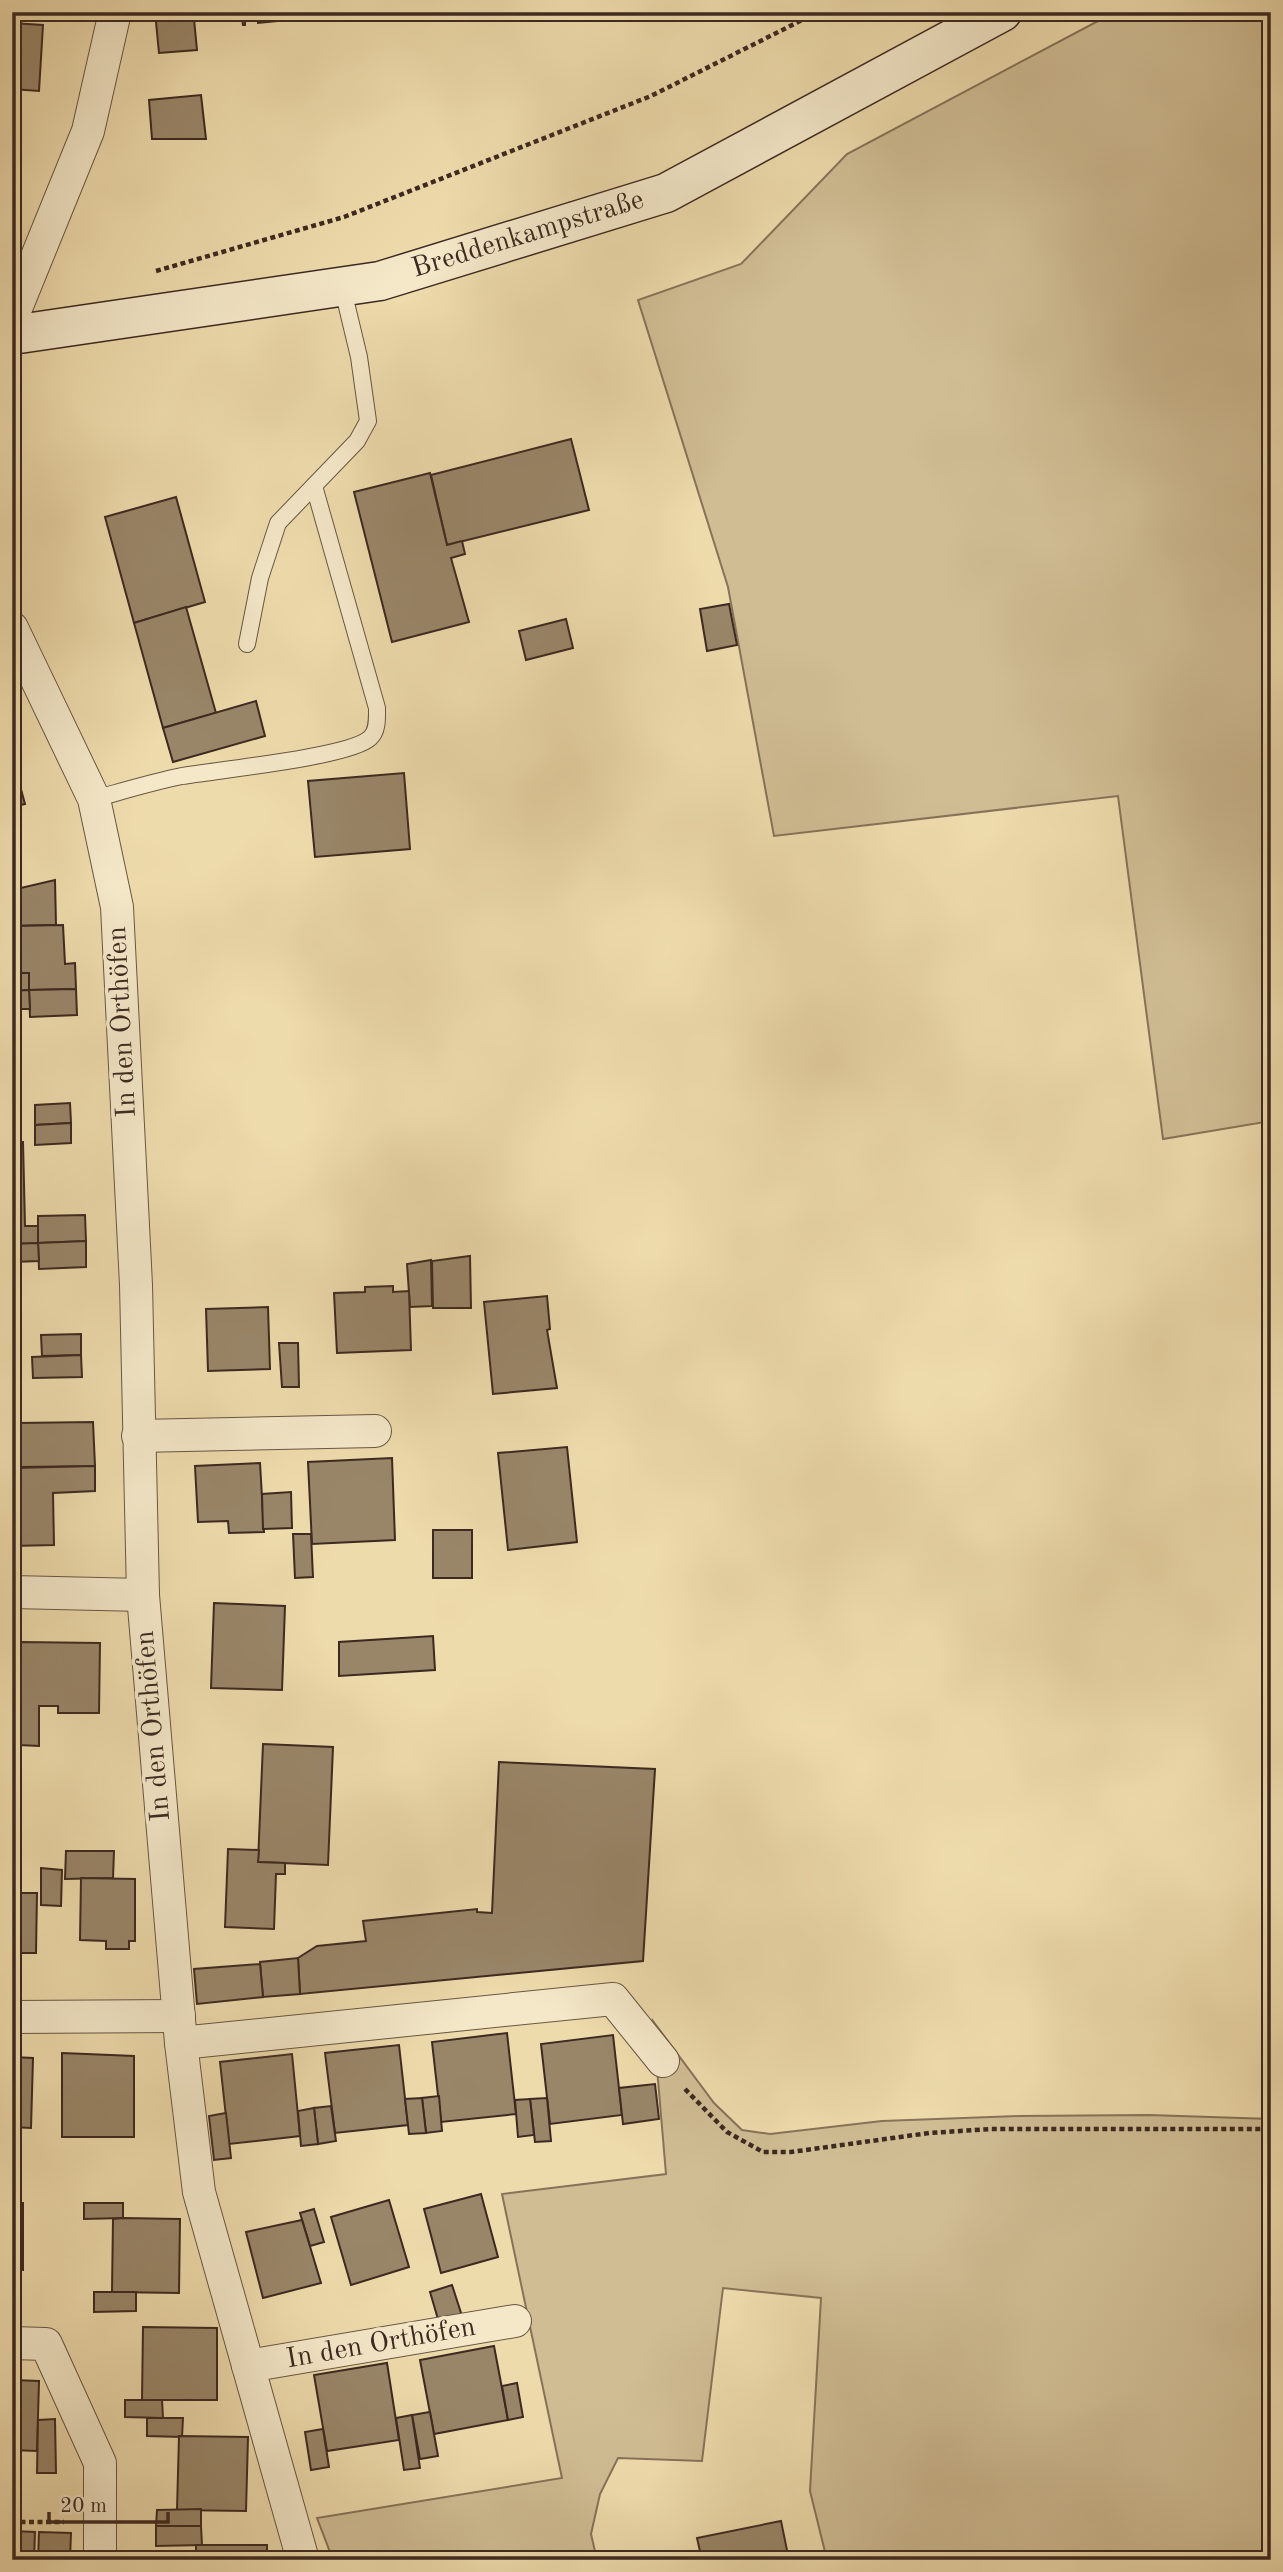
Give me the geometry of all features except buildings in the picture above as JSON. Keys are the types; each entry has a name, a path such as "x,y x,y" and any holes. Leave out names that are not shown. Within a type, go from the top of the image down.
{"street":[{"path":"12,317 88,131 114,12"},
{"name":"Breddenkampstraße","path":"12,335 380,281 666,193 1002,12"},
{"name":"In den Orthöfen","path":"12,628 94,799 117,907 136,1285 143,1595 180,2029 199,2192 303,2560"},
{"path":"138,1436 374,1431"},
{"path":"12,1592 143,1595"},
{"path":"12,2017 180,2029 613,1999 663,2061"},
{"name":"In den Orthöfen","path":"248,2366 515,2321"},
{"path":"12,2343 46,2344 100,2463 100,2560"}],"lane":[{"path":"247,644 260,578 278,523 357,441 368,421 359,357 342,286"},
{"path":"94,799 180,777 346,749 372,737 377,723 377,708 314,486"}],"path":[{"path":"149,273 357,212 651,96 818,12"},
{"path":"663,2061 683,2088 727,2132 763,2152 792,2152 929,2133 991,2129 1271,2129"},
{"path":"12,2522 100,2522"}],"shaded area":[{"path":"1115,12 1271,12 1271,1121 1163,1139 1118,796 774,836 728,587 638,300 741,264 847,154"},
{"path":"653,2021 714,2103 742,2130 770,2134 882,2121 1020,2116 1149,2115 1271,2119 1271,2560 827,2560 810,2491 821,2298 723,2288 702,2461 618,2458 600,2494 591,2534 597,2560 333,2560 317,2518 562,2478 502,2194 666,2174"}]}
